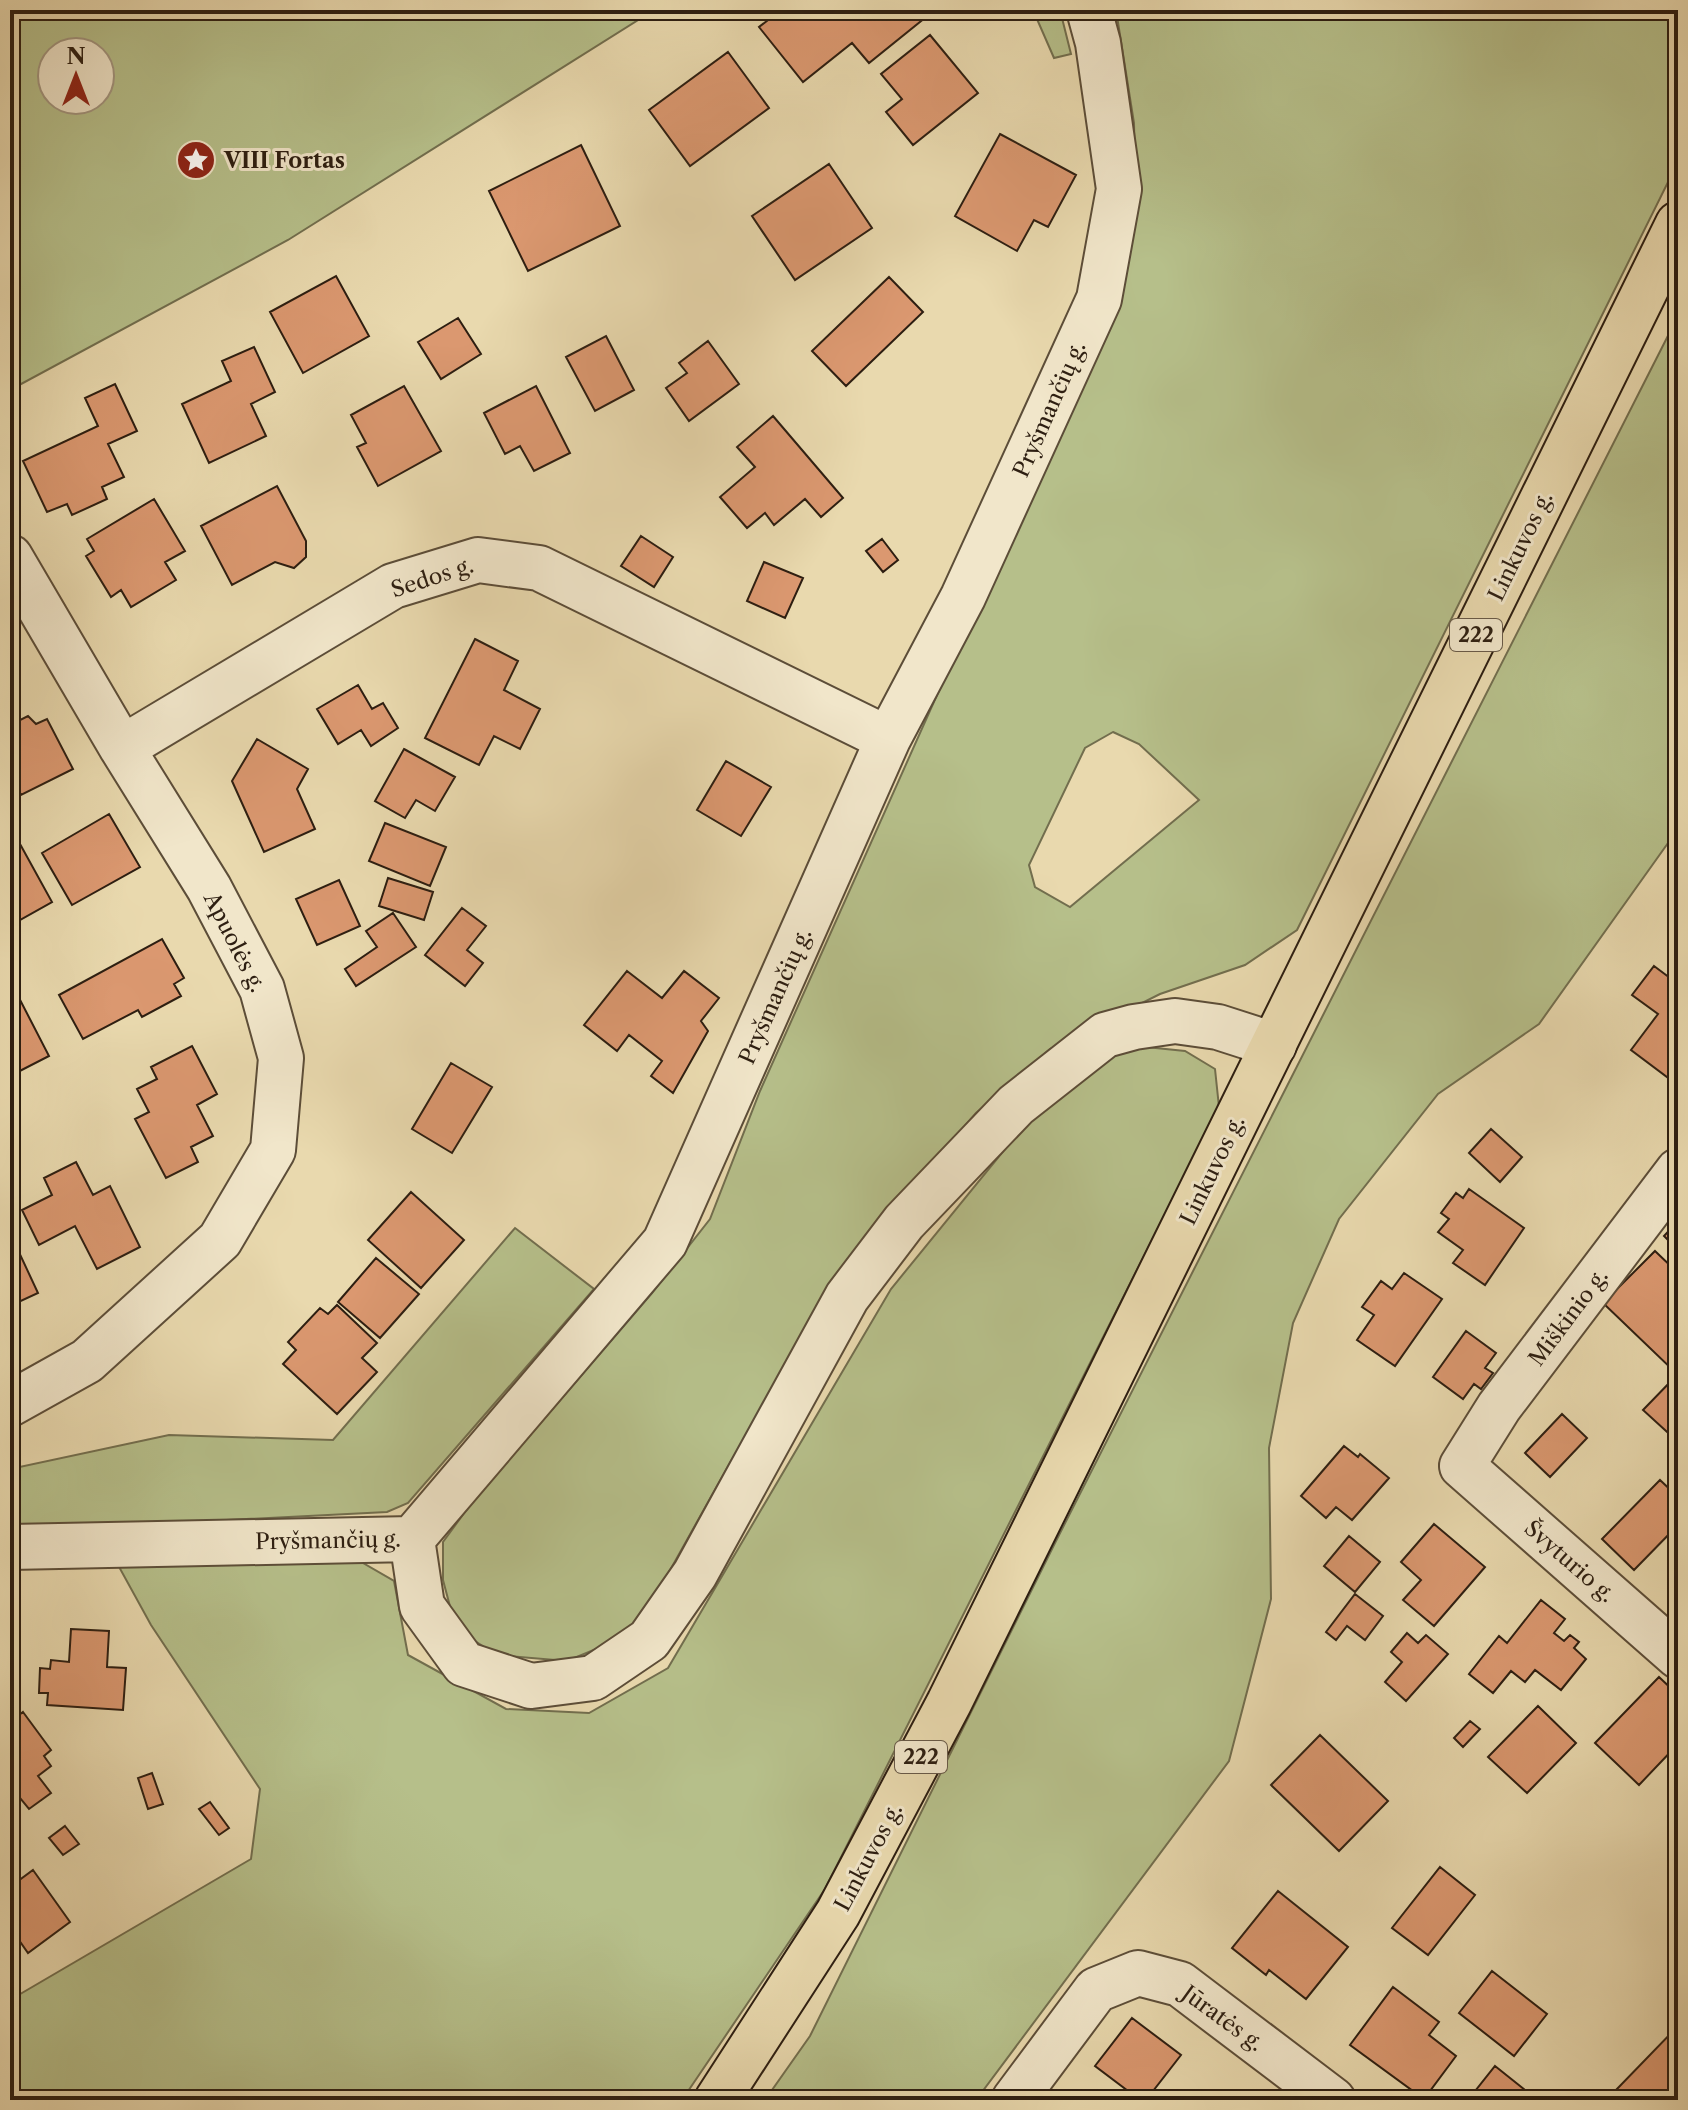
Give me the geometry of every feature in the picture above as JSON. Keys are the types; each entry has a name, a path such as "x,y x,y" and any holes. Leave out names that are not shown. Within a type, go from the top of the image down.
{"main road":[{"name":"Linkuvos g.","path":"717,2100 838,1913 949,1703 1678,224"}],"street":[{"name":"Pryšmančių g.","path":"10,1547 412,1539 665,1242 888,739 963,597 1099,299 1119,189 1100,57 1089,10"},
{"name":"Apuolės g.","path":"10,557 122,748 209,888 262,989 281,1058 273,1150 220,1240 87,1361 10,1404"},
{"name":"Sedos g.","path":"122,748 393,586 478,560 539,568 888,739"},
{"path":"412,1539 422,1606 464,1664 531,1686 593,1678 649,1640 695,1574 847,1297 904,1222 1016,1105 1105,1035 1134,1027 1175,1021 1218,1027 1274,1045"},
{"name":"Miškinio g.","path":"1462,1466 1499,1407 1678,1171"},
{"name":"Švyturio g.","path":"1462,1466 1678,1656"},
{"name":"Jūratės g.","path":"1014,2100 1096,1990 1138,1973 1180,1984 1333,2100"}],"green space":[{"name":"VIII Fortas","path":"10,10 654,10 288,240 10,390"},
{"path":"1033,10 1060,10 1071,54 1054,58"},
{"path":"1116,10 1678,10 1678,162 1297,930 1245,965 1160,994 1050,1049 976,1113 862,1245 731,1461 635,1633 567,1661 497,1655 456,1629 443,1580 443,1542 470,1505 652,1293 710,1219 760,1091 958,648 1136,220 1134,123","holes":["1113,732 1139,744 1199,800 1070,907 1035,887 1029,865 1085,748"]},
{"path":"1678,316 1678,829 1539,1024 1438,1094 1339,1219 1293,1323 1269,1448 1271,1599 1229,1761 976,2100 765,2100 810,2036 1056,1541"},
{"path":"1146,1047 1185,1051 1215,1069 1219,1107 825,1889 682,2100 10,2100 10,2000 251,1859 260,1789 151,1625 118,1565 356,1559 394,1581 408,1655 506,1709 589,1713 668,1668 891,1289 1027,1122 1102,1056"},
{"path":"515,1228 594,1289 408,1503 387,1512 10,1531 10,1469 169,1435 333,1440"}],"building":[{"path":"781,10 929,10 931,13 869,63 852,43 803,82 759,27"},
{"path":"930,35 978,93 913,145 886,112 902,99 881,74"},
{"path":"728,52 769,108 690,166 649,110"},
{"path":"1000,134 1076,175 1048,227 1034,220 1017,251 955,216"},
{"path":"581,145 620,226 528,271 489,191"},
{"path":"829,164 872,228 795,280 752,216"},
{"path":"336,276 369,336 303,373 270,312"},
{"path":"889,277 923,312 846,386 812,351"},
{"path":"458,318 481,354 441,379 418,342"},
{"path":"606,336 634,390 595,411 566,357"},
{"path":"708,341 739,384 689,421 666,388 687,373 679,363"},
{"path":"254,347 275,392 251,404 266,436 209,463 182,404 231,381 222,361"},
{"path":"115,384 137,431 108,444 124,477 102,487 107,499 72,515 67,504 47,512 23,461 98,426 85,398"},
{"path":"404,386 441,451 378,486 357,447 366,443 351,415"},
{"path":"536,386 570,453 534,471 520,446 505,454 484,413"},
{"path":"773,416 843,498 821,517 805,499 774,525 765,513 747,528 720,497 755,467 737,447"},
{"path":"277,486 306,541 306,557 294,568 275,562 232,585 201,526"},
{"path":"154,499 185,551 165,562 176,580 131,607 121,590 111,597 86,556 94,551 87,539"},
{"path":"641,536 673,557 654,587 621,566"},
{"path":"882,539 898,560 883,572 866,551"},
{"path":"764,562 803,578 785,618 747,601"},
{"path":"475,639 518,661 504,690 540,709 520,749 494,736 479,765 425,738"},
{"path":"358,685 372,709 383,703 398,728 371,746 361,730 338,744 317,709"},
{"path":"28,716 36,724 47,719 73,769 21,795 10,772 10,725"},
{"path":"257,739 308,769 297,789 315,829 264,852 232,781"},
{"path":"404,749 455,777 435,811 416,800 405,818 375,801"},
{"path":"726,761 771,787 741,836 697,810"},
{"path":"109,814 140,867 72,905 42,853"},
{"path":"385,823 446,847 430,886 369,861"},
{"path":"20,844 52,902 11,925 10,849"},
{"path":"388,878 433,892 424,920 379,906"},
{"path":"339,880 360,926 317,945 296,899"},
{"path":"462,908 486,926 467,950 483,963 465,986 425,955"},
{"path":"393,913 416,947 356,986 345,969 377,947 366,931"},
{"path":"162,939 184,978 174,984 181,996 142,1017 138,1010 83,1039 59,995"},
{"path":"1654,966 1678,984 1678,1071 1671,1080 1631,1050 1658,1014 1632,995"},
{"path":"627,971 662,998 684,971 719,998 701,1021 708,1031 673,1093 651,1076 662,1061 629,1035 617,1051 584,1025"},
{"path":"17,994 49,1056 10,1076 10,997"},
{"path":"192,1046 217,1094 197,1105 213,1136 191,1147 198,1162 166,1178 135,1119 149,1112 137,1089 157,1079 151,1067"},
{"path":"451,1063 492,1087 452,1153 412,1129"},
{"path":"1491,1129 1522,1157 1500,1182 1469,1153"},
{"path":"76,1162 93,1195 110,1186 140,1247 97,1269 75,1226 39,1245 22,1210 52,1195 44,1178"},
{"path":"1469,1189 1524,1228 1485,1285 1453,1263 1463,1250 1438,1232 1449,1219 1441,1213 1456,1193 1463,1198"},
{"path":"411,1192 464,1240 421,1288 368,1240"},
{"path":"1678,1221 1678,1250 1664,1236"},
{"path":"10,1233 38,1293 10,1306"},
{"path":"1655,1251 1678,1273 1678,1375 1603,1303"},
{"path":"376,1258 419,1294 380,1338 338,1302"},
{"path":"1404,1273 1442,1299 1395,1366 1357,1340 1374,1315 1362,1307 1381,1281 1392,1289"},
{"path":"337,1305 377,1343 362,1358 377,1372 337,1414 283,1364 296,1350 288,1342 320,1308 328,1314"},
{"path":"1466,1331 1496,1353 1485,1368 1493,1373 1481,1389 1474,1384 1463,1399 1433,1377"},
{"path":"1676,1376 1678,1378 1677,1441 1643,1410"},
{"path":"1562,1414 1587,1438 1550,1477 1525,1453"},
{"path":"1344,1446 1358,1457 1360,1454 1389,1478 1352,1520 1336,1507 1326,1518 1301,1496"},
{"path":"1660,1480 1678,1497 1678,1525 1634,1570 1602,1539"},
{"path":"1434,1524 1485,1567 1434,1626 1403,1600 1421,1580 1401,1562"},
{"path":"1349,1536 1380,1562 1355,1592 1324,1566"},
{"path":"1355,1594 1383,1616 1365,1640 1347,1626 1336,1640 1326,1632"},
{"path":"1541,1600 1565,1619 1554,1633 1564,1641 1570,1635 1579,1642 1574,1648 1586,1659 1561,1690 1535,1670 1525,1682 1511,1671 1493,1693 1469,1674 1499,1636 1507,1643"},
{"path":"71,1629 109,1631 107,1667 126,1668 123,1710 47,1705 48,1693 39,1693 40,1668 50,1669 51,1660 69,1662"},
{"path":"1407,1633 1418,1643 1426,1635 1448,1654 1406,1701 1385,1682 1402,1662 1391,1652"},
{"path":"1659,1677 1678,1695 1678,1744 1639,1785 1595,1743"},
{"path":"1538,1706 1576,1743 1527,1793 1488,1757"},
{"path":"23,1712 51,1750 44,1756 51,1766 38,1776 51,1793 29,1809 16,1793 10,1797 10,1722"},
{"path":"1470,1721 1480,1729 1463,1747 1454,1738"},
{"path":"1320,1735 1388,1801 1339,1851 1271,1785"},
{"path":"152,1773 163,1804 148,1809 138,1778"},
{"path":"210,1802 229,1828 219,1835 199,1809"},
{"path":"65,1826 79,1844 63,1855 49,1838"},
{"path":"1440,1867 1475,1895 1428,1955 1392,1928"},
{"path":"33,1870 70,1922 28,1953 14,1933 10,1936 10,1887"},
{"path":"1278,1891 1348,1947 1306,1999 1269,1970 1266,1975 1232,1948"},
{"path":"1492,1971 1547,2014 1514,2056 1459,2013"},
{"path":"1393,1987 1439,2022 1429,2035 1456,2056 1424,2099 1350,2045"},
{"path":"1132,2018 1181,2055 1146,2100 1140,2100 1095,2066"},
{"path":"1678,2026 1678,2085 1663,2100 1627,2100 1616,2090"},
{"path":"1495,2066 1530,2094 1525,2100 1468,2100"}],"place":[{"name":"VIII Fortas","path":"196,160"}]}
